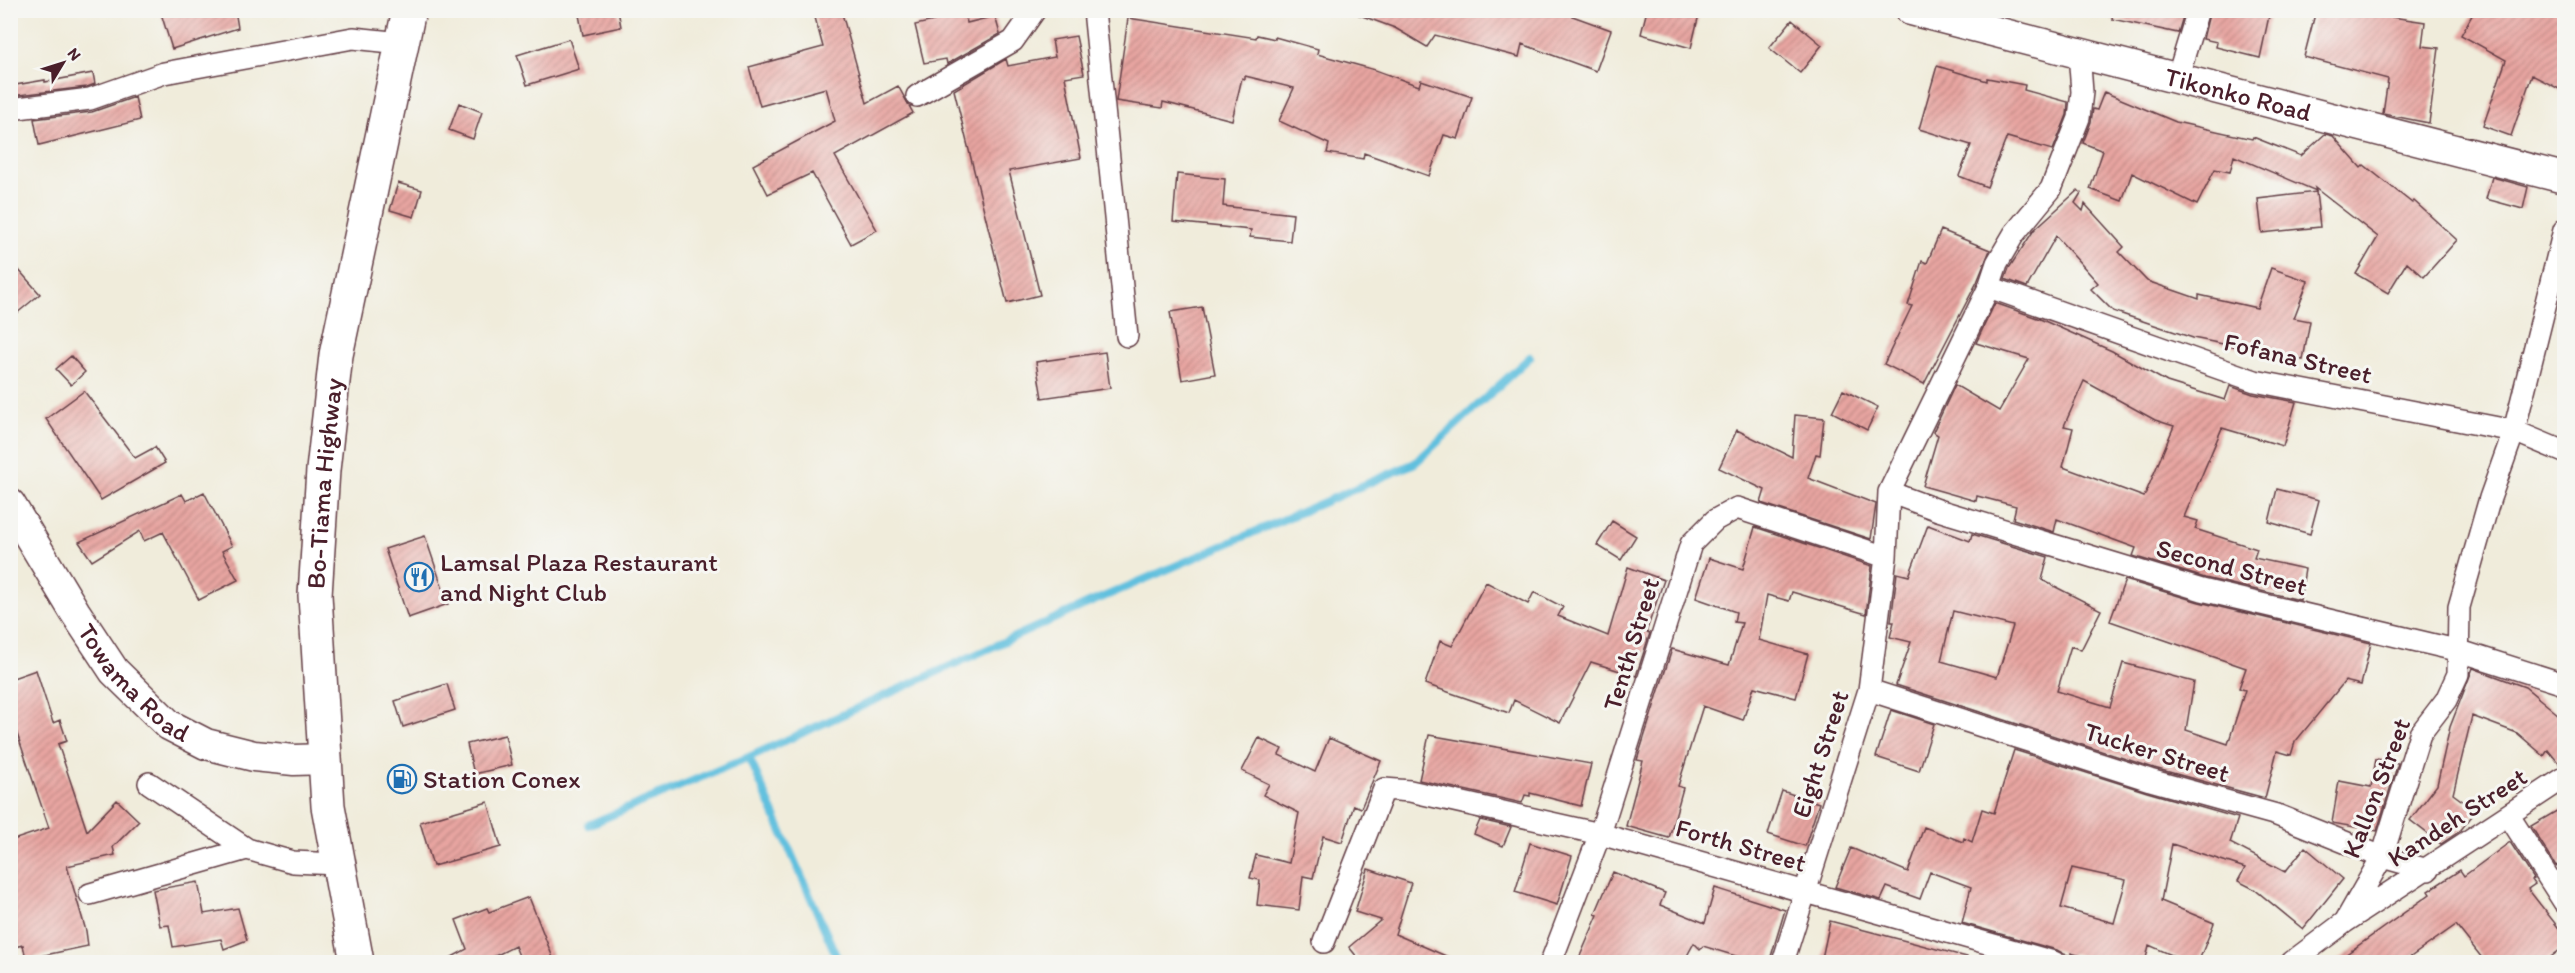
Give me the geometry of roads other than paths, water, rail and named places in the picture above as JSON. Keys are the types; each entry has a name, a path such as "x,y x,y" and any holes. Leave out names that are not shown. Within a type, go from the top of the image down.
{"highway":[{"name":"Bo-Tiama Highway","path":"357,963 328,806 315,595 325,459 336,355 409,10"}],"street":[{"path":"917,96 1013,41 1035,10"},
{"path":"1094,10 1127,336"},
{"name":"Tikonko Road","path":"1911,10 2565,178"},
{"path":"2177,79 2198,10"},
{"path":"10,109 90,99 164,73 353,38 401,43"},
{"path":"1889,492 1989,287 1997,263 2014,234 2051,189 2079,118 2082,92 2079,53"},
{"name":"Kallon Street","path":"2345,922 2382,857 2420,734 2445,700 2458,674 2459,607 2490,498 2514,432 2565,230"},
{"name":"Fofana Street","path":"1989,287 2255,381 2514,432 2565,452"},
{"name":"Eight Street","path":"1783,963 1869,690 1886,557 1889,492"},
{"name":"Second Street","path":"1889,492 1938,510 2202,590 2460,651 2565,684"},
{"name":"Towama Road","path":"10,504 75,612 114,671 169,725 206,744 254,756 294,760 326,759"},
{"name":"Tenth Street","path":"1551,963 1600,834 1691,544 1715,520 1737,508 1886,557"},
{"name":"Tucker Street","path":"1869,690 2150,780 2277,815 2382,857 2428,870"},
{"name":"Kandeh Street","path":"2292,962 2345,922 2428,870 2565,778"},
{"path":"148,783 247,849 293,862 337,864"},
{"name":"Forth Street","path":"1324,942 1384,789 1410,791 1600,834 2054,963"},
{"path":"2510,816 2565,902"},
{"path":"90,894 247,849"}],"waterway":[{"path":"588,825 749,757 1087,604 1415,463 1530,357"},
{"path":"749,757 839,962"}],"place":[{"name":"Lamsal Plaza Restaurant and Night Club","path":"419,577"},
{"name":"Station Conex","path":"402,779"}]}
